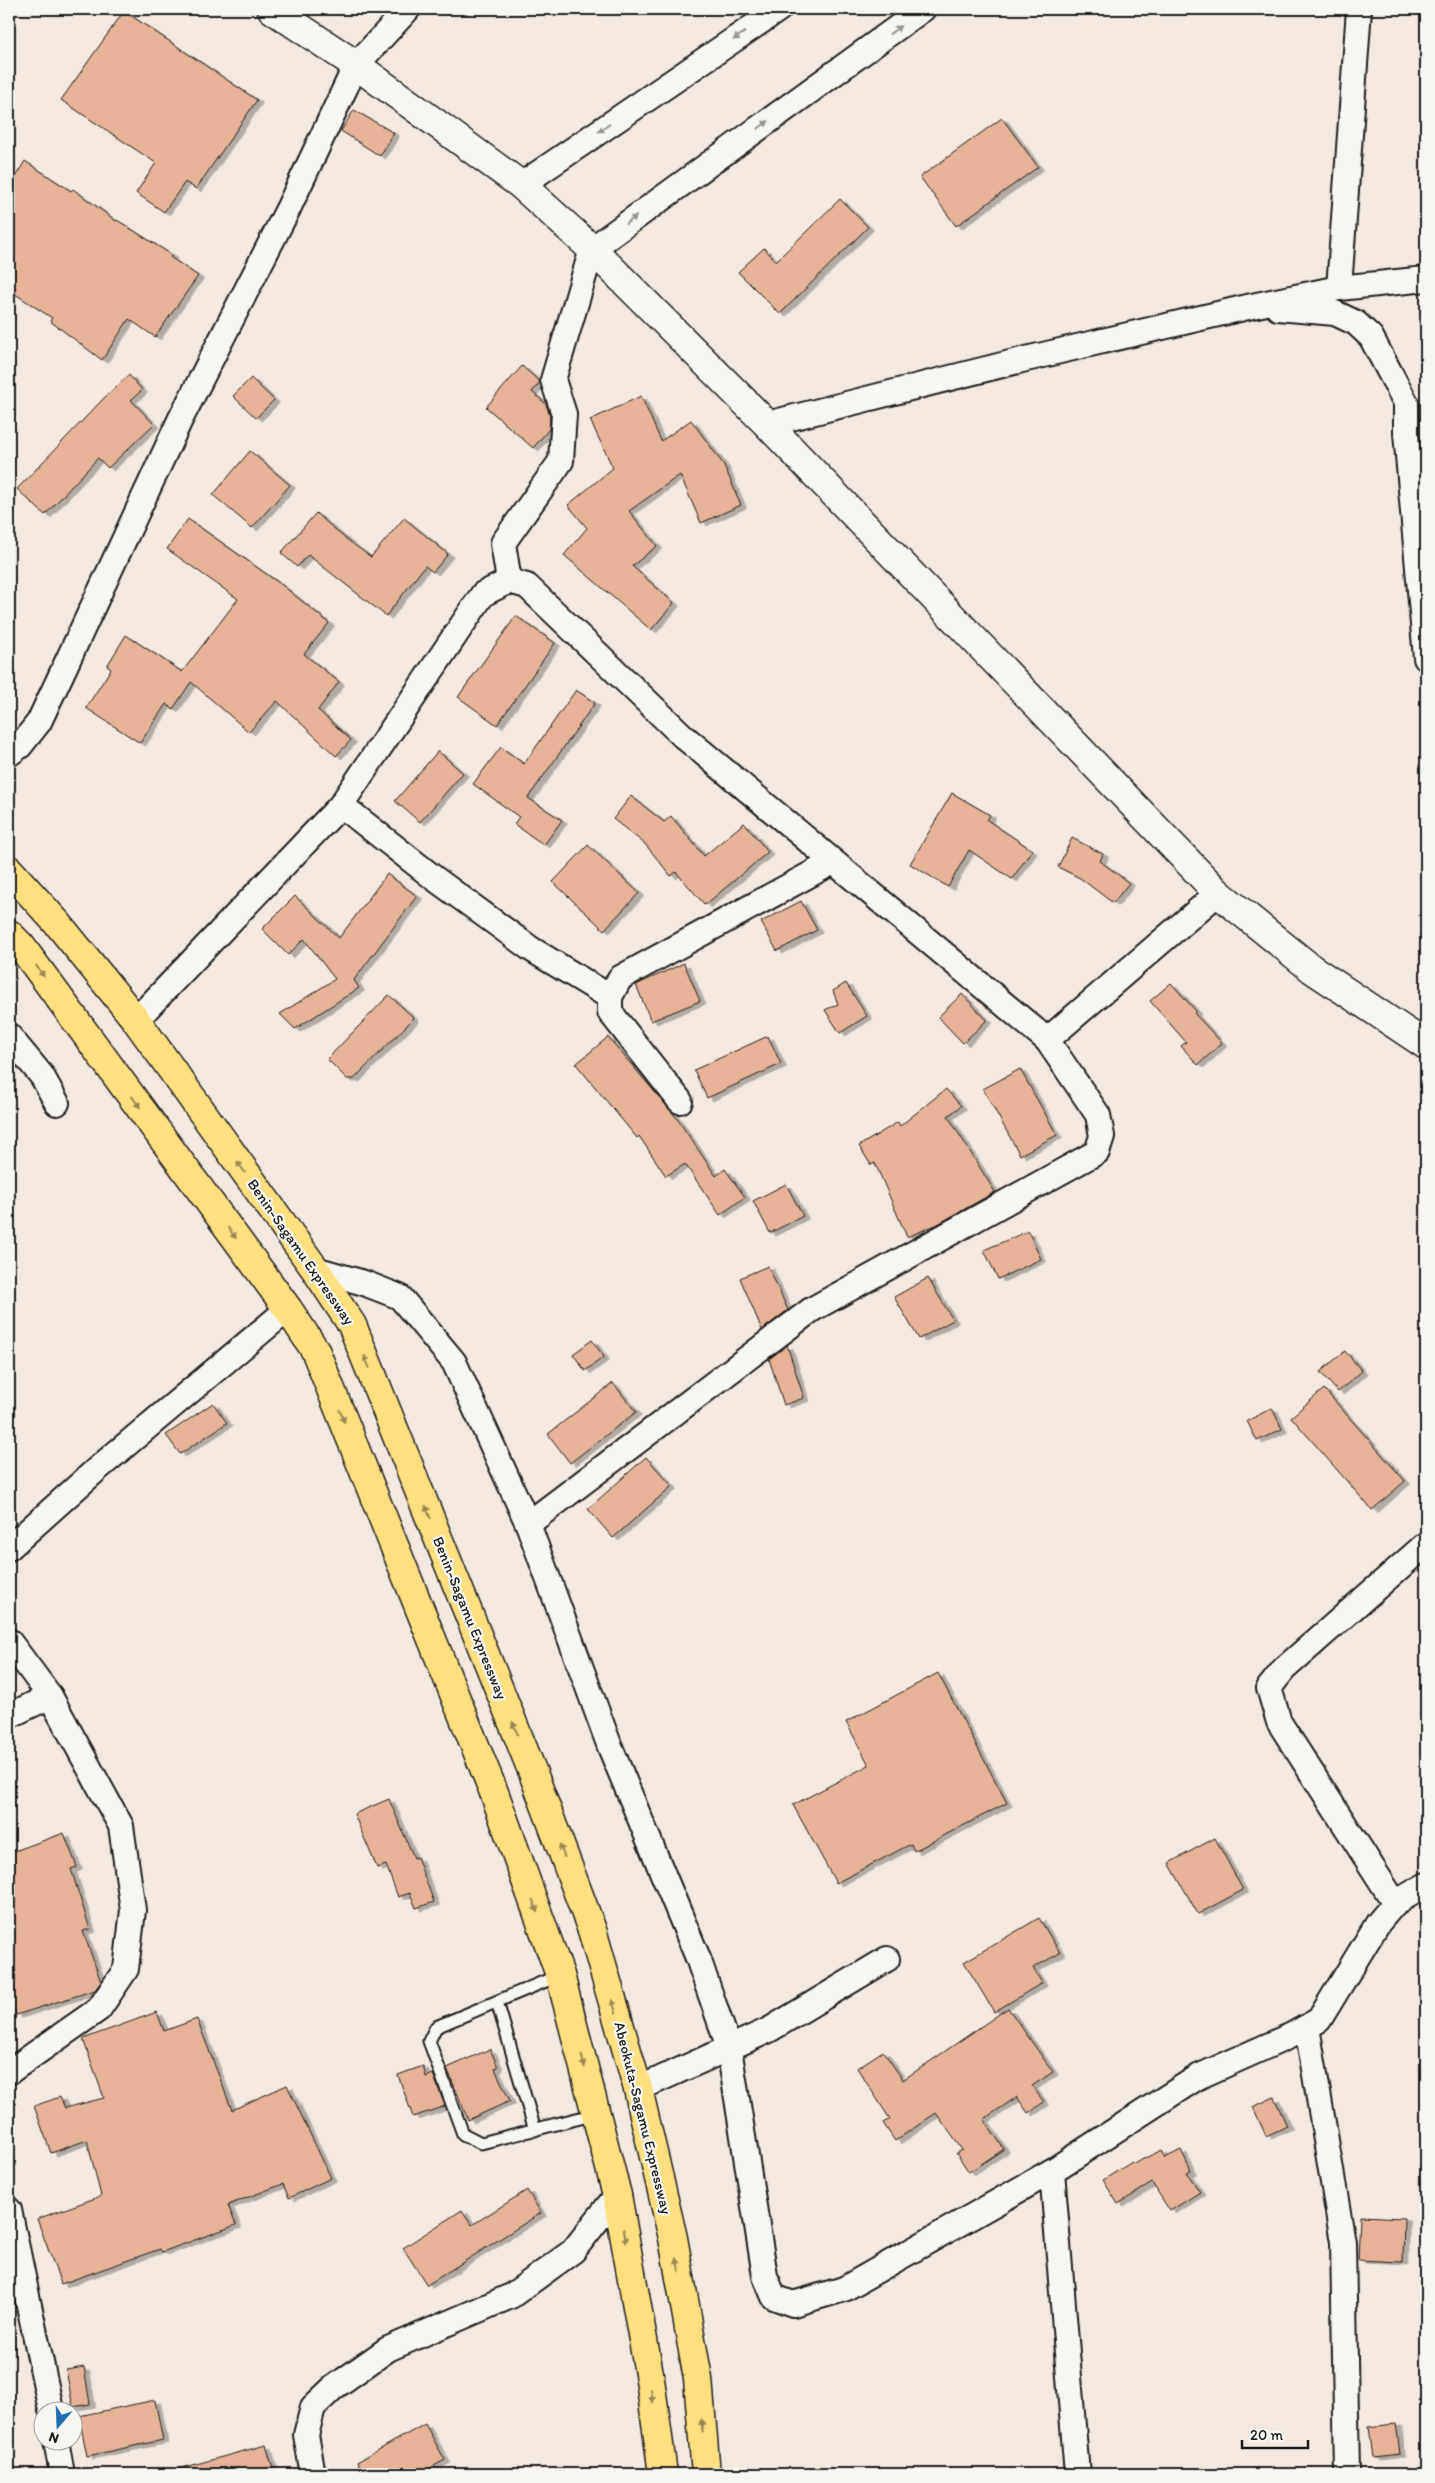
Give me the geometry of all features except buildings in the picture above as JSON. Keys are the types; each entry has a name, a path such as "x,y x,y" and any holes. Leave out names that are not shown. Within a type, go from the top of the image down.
{"highway":[{"name":"Benin-Sagamu Expressway","path":"9,870 59,925 136,1020 315,1269 352,1325 533,1773"},
{"path":"9,934 21,946 288,1309 315,1350 495,1795 560,1975 618,2195 650,2378 662,2474"},
{"name":"Abeokuta-Sagamu Expressway","path":"533,1773 592,1930 638,2089 675,2248 698,2379 706,2474"}],"street":[{"path":"272,9 356,65 520,185 592,249 767,424 1218,893 1312,969 1426,1045"},
{"path":"9,754 20,746 39,722 180,420 288,208 356,65 408,9"},
{"path":"520,185 779,9"},
{"path":"509,581 503,543 561,461 564,414 553,380 592,249 923,9"},
{"path":"1359,9 1346,303 1416,403 1406,433 1421,534 1426,658"},
{"path":"767,424 1026,359 1252,306 1346,303 1426,279"},
{"path":"1252,306 1335,313 1346,303"},
{"path":"136,1020 341,805 483,594 509,581 526,586 683,736 1047,1040 1098,1115 1102,1136 1097,1152 810,1310 528,1524"},
{"path":"341,805 434,878 531,949 610,997"},
{"path":"680,1101 610,1012 610,997 620,978 832,862"},
{"path":"1047,1040 1218,893"},
{"path":"9,1036 42,1076 56,1103"},
{"path":"315,1269 364,1283 400,1297 406,1304 454,1362 528,1524 610,1747 698,1958 729,2048 765,2276 774,2297 793,2304 844,2289 1052,2171 1198,2078 1319,2020 1378,1923 1395,1903 1426,1885"},
{"path":"9,1548 96,1470 288,1309"},
{"path":"1395,1903 1279,1722 1269,1688 1284,1669 1426,1544"},
{"path":"9,1641 50,1696 121,1826 133,1910 126,1969 99,2008 9,2072"},
{"path":"9,1716 50,1696"},
{"path":"638,2089 769,2030 887,1959"},
{"path":"1307,2027 1343,2242 1347,2474"},
{"path":"1052,2171 1077,2474"},
{"path":"313,2474 306,2435 313,2407 333,2388 388,2349 511,2296 574,2251 618,2195"},
{"path":"9,2210 49,2400"},
{"path":"58,2450 62,2474"}],"lane":[{"path":"560,1975 436,2028 429,2041 463,2134 481,2143 597,2114"},
{"path":"497,2002 535,2130"}]}
